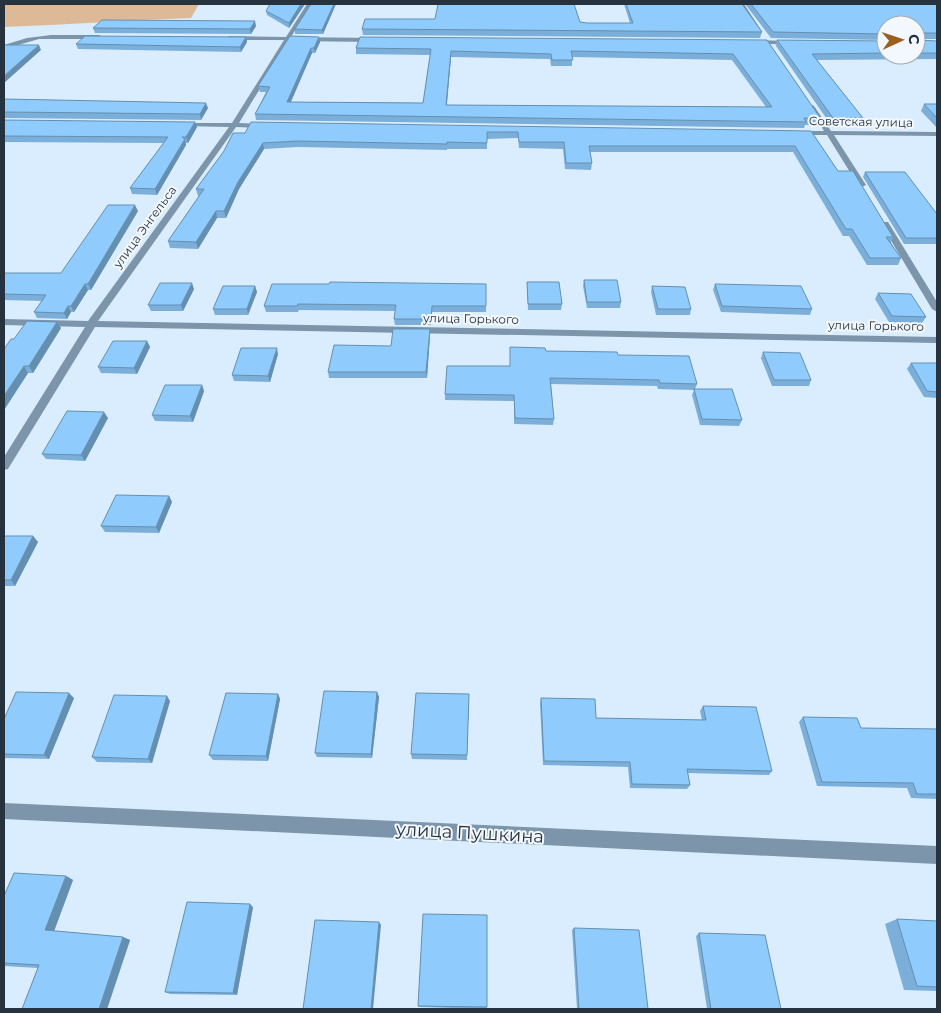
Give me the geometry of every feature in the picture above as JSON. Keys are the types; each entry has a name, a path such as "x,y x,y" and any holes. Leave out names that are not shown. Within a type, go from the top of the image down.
{"street":[{"name":"улица Энгельса","path":"4,466 92,324 234,125 309,4"},
{"path":"742,4 773,50"},
{"path":"4,47 16,41 44,36 102,37"},
{"path":"219,38 385,40"},
{"path":"748,42 797,42"},
{"path":"809,103 830,133 867,194"},
{"path":"169,124 274,126"},
{"name":"Советская улица","path":"790,133 937,134"},
{"path":"882,219 937,308"},
{"name":"улица Горького","path":"4,322 937,340"},
{"name":"улица Пушкина","path":"4,811 937,855"}],"shaded area":[{"path":"4,4 199,4 191,18 4,27"}],"building":[{"path":"270,4 301,4 289,23 266,11"},
{"path":"311,4 334,4 322,30 295,29"},
{"path":"438,4 574,4 580,22 633,23 626,4 742,4 762,32 362,29 365,19 435,19"},
{"path":"751,4 937,4 937,33 926,33 926,15 876,15 876,34 773,32"},
{"path":"102,20 255,21 250,29 93,28"},
{"path":"85,36 246,37 240,47 76,44"},
{"path":"290,36 319,37 314,48 311,48 287,102 423,103 431,49 356,48 360,37 767,40 821,119 804,118 806,122 255,114 270,87 258,86","holes":["451,51 551,54 552,60 573,60 571,51 733,54 772,107 446,105"]},
{"path":"777,40 876,41 876,53 812,54 863,118 833,118"},
{"path":"926,40 937,41 937,53 926,53"},
{"path":"4,45 39,45 4,76"},
{"path":"4,99 206,103 200,114 4,112"},
{"path":"924,104 937,104 937,118"},
{"path":"4,120 195,122 186,137 182,137 185,139 155,189 130,188 168,137 4,136"},
{"path":"251,122 811,131 838,171 853,171 893,237 886,237 901,258 870,258 852,229 846,229 795,146 589,146 592,163 566,163 564,142 519,142 518,132 487,132 487,143 297,141 263,143 238,182 224,211 216,211 196,242 168,241 204,189 196,189 224,151 233,133 245,133"},
{"path":"865,172 905,172 937,214 937,238 906,238"},
{"path":"108,205 135,205 88,284 85,284 71,306 68,306 64,313 34,312 46,295 4,294 4,273 61,273"},
{"path":"584,280 617,280 621,302 587,302"},
{"path":"330,282 486,284 486,306 432,306 431,319 394,319 396,305 298,304 297,306 264,306 272,284 329,284"},
{"path":"527,282 559,282 562,304 528,304"},
{"path":"160,283 192,283 181,305 148,305"},
{"path":"715,284 801,286 812,309 722,306"},
{"path":"223,286 255,286 247,309 213,309"},
{"path":"652,286 685,287 691,309 658,309"},
{"path":"878,293 911,294 926,317 892,316"},
{"path":"27,321 57,322 29,366 24,366 4,396 4,349"},
{"path":"393,329 430,329 426,372 328,372 334,345 391,346"},
{"path":"113,341 147,341 134,368 98,367"},
{"path":"510,347 545,348 546,351 617,352 618,355 689,356 697,384 660,383 659,380 550,378 554,419 515,418 514,395 445,394 447,366 510,366"},
{"path":"241,348 277,348 268,376 232,375"},
{"path":"763,352 800,353 811,380 774,380"},
{"path":"911,363 937,363 937,392 927,391"},
{"path":"165,385 202,385 190,416 152,415"},
{"path":"694,389 732,389 742,420 702,419"},
{"path":"67,411 104,412 81,455 42,454"},
{"path":"116,495 169,496 156,527 101,526"},
{"path":"4,536 33,536 11,580 4,580"},
{"path":"324,691 377,692 371,754 315,753"},
{"path":"16,692 69,693 44,755 4,754 4,719"},
{"path":"226,693 278,694 266,756 209,755"},
{"path":"416,693 469,694 467,755 411,754"},
{"path":"114,695 167,696 148,759 92,757"},
{"path":"541,698 595,699 596,718 706,720 703,706 756,707 772,771 687,769 690,785 632,784 630,762 544,761"},
{"path":"803,717 857,718 861,728 937,729 937,794 917,794 913,783 822,782"},
{"path":"14,873 66,876 45,930 123,937 99,1009 22,1009 39,965 4,963 4,896"},
{"path":"187,902 250,904 233,993 165,992"},
{"path":"423,914 487,915 487,1007 418,1006"},
{"path":"897,919 937,921 937,987 917,986"},
{"path":"315,920 379,922 371,1009 303,1009"},
{"path":"574,928 639,930 648,1009 579,1009"},
{"path":"699,933 765,935 781,1009 711,1009"}]}
